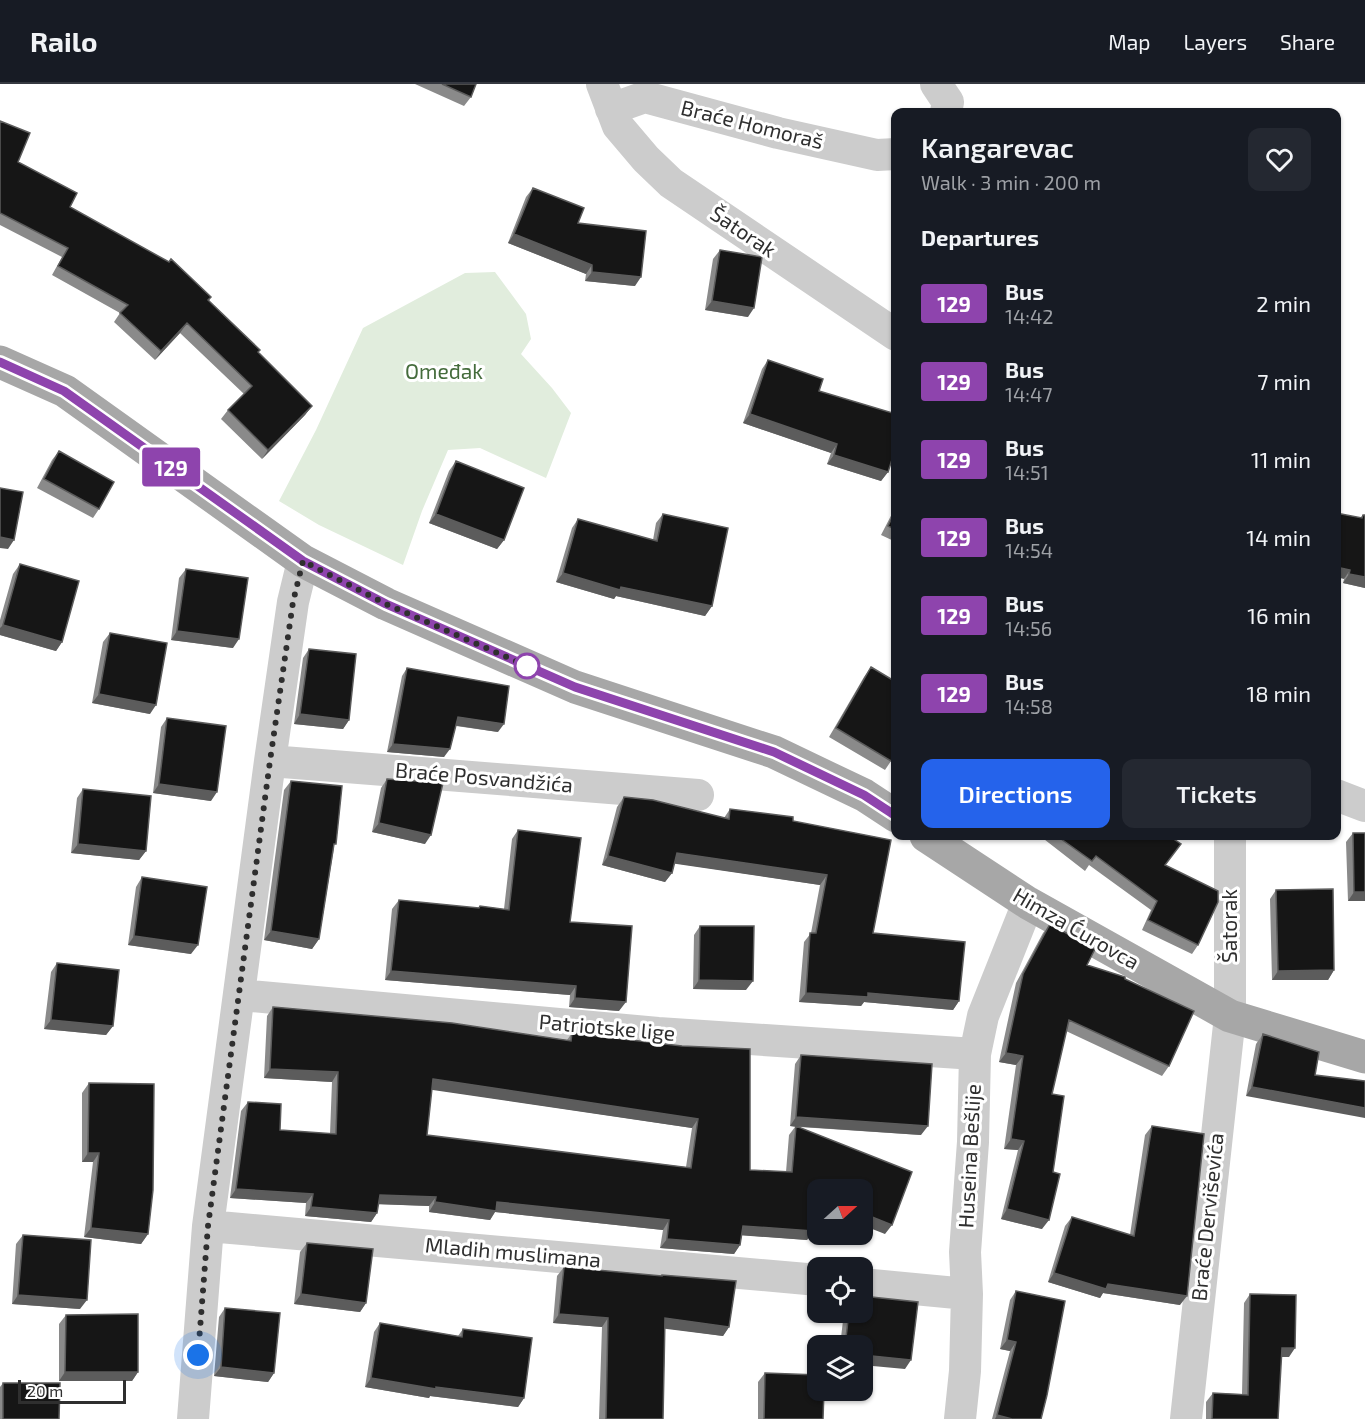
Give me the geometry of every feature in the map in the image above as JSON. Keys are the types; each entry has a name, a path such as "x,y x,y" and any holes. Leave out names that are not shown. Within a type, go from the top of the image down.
{"main road":[{"path":"0,362 64,391 303,561 386,604 575,687 774,752 864,795 891,813"},
{"name":"Himza Ćurovca","path":"932,840 1028,903 1230,1016 1365,1057"}],"street":[{"path":"936,84 948,102 947,108"},
{"name":"Braće Homoraš","path":"606,96 645,97 778,133 877,155 891,154"},
{"name":"Šatorak","path":"606,96 618,126 646,159 671,183 891,332"},
{"path":"193,1419 208,1226 270,761 293,602 303,561"},
{"name":"Braće Posvandžića","path":"270,761 698,795"},
{"path":"1341,797 1365,806"},
{"name":"Šatorak","path":"1230,840 1230,1016"},
{"name":"Huseina Bešlije","path":"960,1419 965,1371 967,1294 965,1252 973,1142 975,1054 983,1016 1028,903"},
{"name":"Patriotske lige","path":"240,995 658,1033 975,1054"},
{"name":"Braće Derviševića","path":"1186,1419 1230,1016"},
{"name":"Mladih muslimana","path":"208,1226 807,1279"},
{"path":"873,1285 967,1294"}],"green space":[{"name":"Omeđak","path":"495,272 526,314 531,339 521,354 571,413 546,478 480,448 448,450 422,511 403,565 319,525 279,501 316,430 363,328 465,273"}],"building":[{"path":"442,84 476,84 471,97"},
{"path":"0,121 30,133 18,162 77,193 70,207 169,262 171,259 211,297 208,300 260,350 258,352 312,406 268,450 228,410 252,386 187,323 161,351 120,313 128,305 58,266 68,248 0,213"},
{"path":"533,188 584,208 578,223 646,231 641,277 592,272 592,265 514,234"},
{"path":"720,250 762,257 754,308 712,301"},
{"path":"768,360 823,379 819,391 891,413 891,463 888,472 834,455 837,444 750,414"},
{"path":"59,451 114,482 99,509 44,479"},
{"path":"456,461 524,488 504,540 436,514"},
{"path":"0,488 23,492 14,540 0,537"},
{"path":"663,514 728,528 712,606 621,587 620,590 563,573 578,519 657,541"},
{"path":"1341,514 1362,518 1365,515 1365,577 1349,574 1350,570 1341,568"},
{"path":"20,564 79,581 62,642 3,625"},
{"path":"186,569 248,578 239,639 177,631"},
{"path":"110,633 167,643 156,705 99,694"},
{"path":"309,649 356,654 349,720 300,714"},
{"path":"871,667 891,679 891,761 836,728"},
{"path":"407,668 509,686 504,724 458,717 450,749 393,744"},
{"path":"167,718 226,726 217,792 159,784"},
{"path":"387,779 443,783 431,835 379,823"},
{"path":"291,781 342,786 336,844 334,844 319,939 271,931"},
{"path":"83,789 151,796 146,851 78,844"},
{"path":"624,797 653,800 729,819 730,809 793,817 793,821 891,840 873,933 965,942 959,1001 868,993 868,997 806,993 810,933 816,933 827,875 677,853 672,873 608,856"},
{"path":"518,830 581,838 570,922 632,926 626,1002 575,998 576,986 391,971 399,900 509,910"},
{"path":"1353,833 1365,833 1365,892 1354,892"},
{"path":"1063,840 1175,840 1181,844 1165,865 1218,891 1218,902 1198,945 1148,920 1157,901 1096,856 1092,861"},
{"path":"142,877 207,887 198,945 134,936"},
{"path":"1333,889 1334,970 1278,971 1276,890"},
{"path":"1050,924 1095,949 1087,965 1125,977 1194,1011 1169,1066 1069,1020 1052,1094 1064,1096 1053,1172 1060,1174 1049,1220 1007,1209 1024,1141 1011,1139 1023,1056 1006,1053 1023,974"},
{"path":"700,926 754,926 753,981 699,980"},
{"path":"57,963 119,970 113,1026 51,1020"},
{"path":"273,1007 452,1023 571,1041 572,1033 682,1046 750,1049 750,1170 792,1172 796,1126 912,1172 892,1225 873,1217 873,1179 807,1179 807,1231 743,1226 740,1245 667,1239 669,1220 497,1202 496,1211 435,1202 436,1197 380,1195 377,1213 311,1207 313,1194 236,1189 248,1102 281,1104 280,1130 336,1134 338,1072 270,1069","holes":["433,1079 698,1119 691,1168 427,1135"]},
{"path":"1263,1034 1319,1052 1315,1075 1365,1081 1365,1108 1252,1087"},
{"path":"801,1055 932,1064 928,1126 796,1117"},
{"path":"89,1083 154,1084 153,1190 148,1234 91,1228 99,1153 88,1153"},
{"path":"1152,1126 1204,1134 1187,1296 1108,1284 1106,1289 1054,1273 1072,1217 1134,1236"},
{"path":"23,1235 91,1240 87,1300 18,1295"},
{"path":"307,1243 373,1249 366,1303 301,1294"},
{"path":"564,1267 736,1281 729,1327 665,1318 663,1419 606,1419 608,1318 559,1314"},
{"path":"1016,1291 1065,1301 1041,1419 1012,1419 997,1415 1016,1342 1007,1340"},
{"path":"1250,1294 1296,1295 1295,1348 1282,1348 1278,1419 1212,1419 1213,1393 1248,1395"},
{"path":"873,1297 918,1302 911,1360 873,1356 873,1335 846,1335 848,1323 873,1323"},
{"path":"225,1308 280,1313 274,1373 221,1367"},
{"path":"138,1314 138,1372 65,1372 66,1315"},
{"path":"380,1323 462,1337 463,1329 532,1338 524,1398 436,1387 436,1389 371,1378"},
{"path":"765,1373 807,1375 807,1401 824,1401 823,1419 764,1419"},
{"path":"3,1383 60,1383 59,1419 3,1419"}],"bus line":[{"name":"129","path":"0,362 64,391 303,561 386,604 575,687 774,752 864,795 891,813"}],"route":[{"path":"198,1355 208,1226 270,761 293,602 303,561 386,604 527,666"}]}
